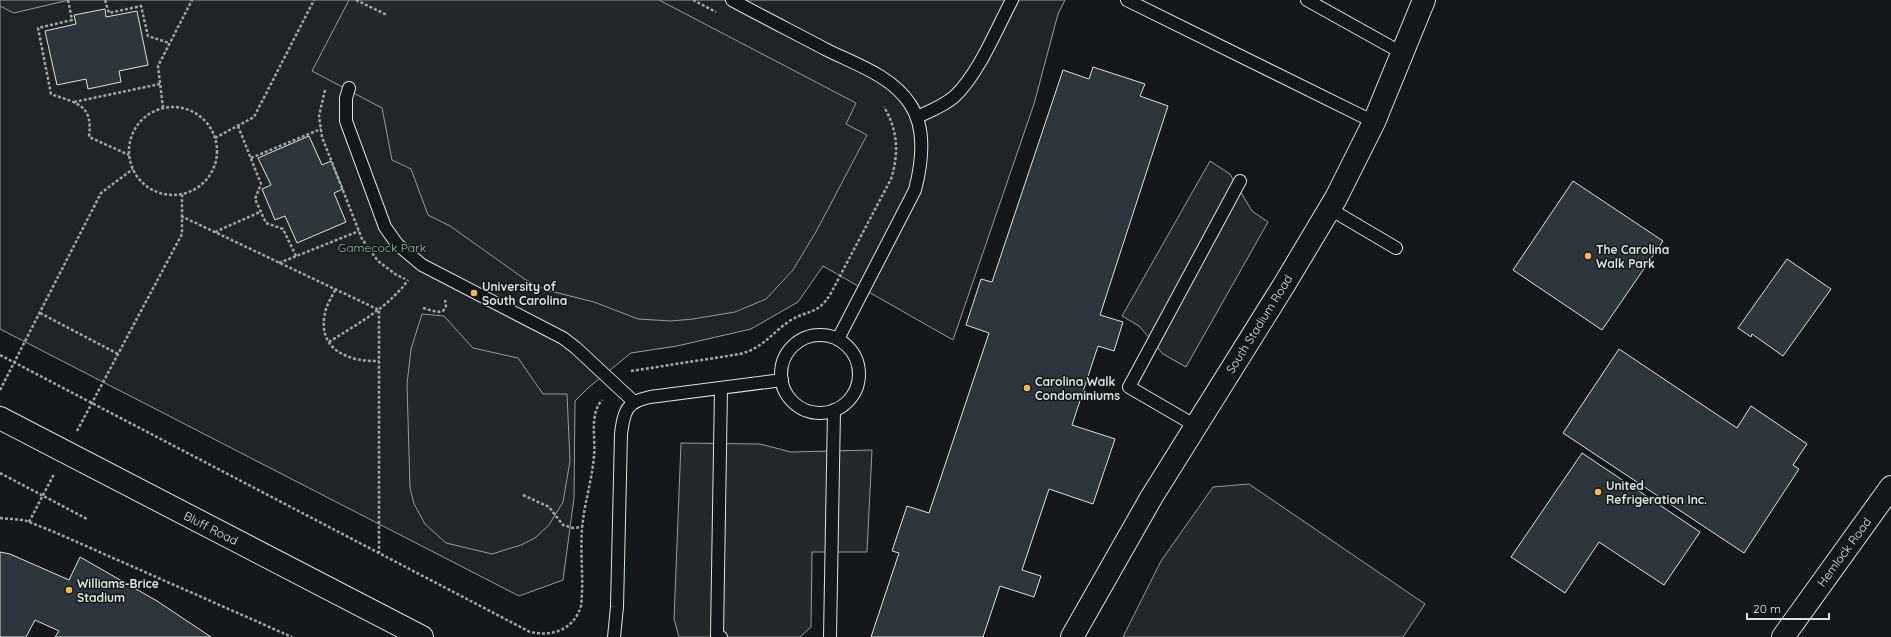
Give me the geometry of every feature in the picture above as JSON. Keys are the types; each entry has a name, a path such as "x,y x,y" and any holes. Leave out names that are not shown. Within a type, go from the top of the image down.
{"street":[{"name":"South Stadium Road","path":"1079,635 1151,498 1330,209 1374,122 1424,0"},
{"name":"Bluff Road","path":"0,418 422,637"},
{"name":"Hemlock Road","path":"1782,637 1891,487"}],"lane":[{"path":"732,0 890,82 911,104 917,117 920,130 921,150 920,171 915,190 838,339"},
{"path":"917,117 936,109 954,97 966,85 1012,0"},
{"path":"1127,0 1374,122"},
{"path":"1307,0 1322,4 1402,52"},
{"path":"349,88 346,98 346,121 385,227 397,244 418,262 563,338 576,348 634,402"},
{"path":"1196,426 1129,388 1240,181"},
{"path":"1330,209 1396,248"},
{"path":"814,335 826,335 838,339 848,346 855,356 859,368 859,380 855,391 848,401 834,410 814,412 803,409 793,401 786,391 782,380 782,368 786,356 793,346 802,339 814,335"},
{"path":"614,637 617,607 621,434 623,417 627,408 634,402 650,397 782,380"},
{"path":"721,388 717,635 721,637"},
{"path":"830,637 834,410"}],"path":[{"path":"68,0 72,20 38,28 51,94 74,102 83,108 89,115 89,137 129,155"},
{"path":"105,0 109,13 141,6 148,36 169,43"},
{"path":"164,108 158,66 192,0"},
{"path":"215,138 254,117 314,0"},
{"path":"356,0 387,15"},
{"path":"74,102 160,84"},
{"path":"627,375 636,370 751,351 764,344 792,320 814,312 823,305 831,293 887,187 894,170 896,139 890,116 884,105"},
{"path":"174,107 195,113 204,120 215,138 217,150 215,162 210,173 203,183 193,190 182,194 159,192 148,187 139,179 133,169 129,155 132,134 137,125 153,111 164,108 174,107"},
{"path":"238,126 261,184 255,199 260,212 266,223 283,228 296,256"},
{"path":"251,158 321,129"},
{"path":"0,390 101,193 133,169"},
{"path":"29,522 182,234 182,194"},
{"path":"214,232 260,212"},
{"path":"182,216 379,310"},
{"path":"279,263 359,231"},
{"path":"329,342 379,310 400,292 418,262"},
{"path":"335,290 325,315 324,322 329,342 338,352 351,359 379,361"},
{"path":"379,310 379,553"},
{"path":"40,313 118,354"},
{"path":"0,355 530,632 542,636 562,632 575,621 578,616 582,597 582,527 596,442 594,414 597,406 604,399"},
{"path":"0,473 87,519"},
{"path":"523,495 549,506 563,525 573,528 582,527"},
{"path":"0,518 24,520 29,522 292,637"}],"green space":[{"name":"Gamecock Park","path":"0,0 1065,0 1058,14 1034,104 953,340 823,266 798,302 751,329 677,346 631,353 588,388 575,401 574,498 563,580 519,596 0,329"}],"shaded area":[{"path":"0,0 69,0 14,13 0,6"},
{"path":"349,0 659,0 856,103 846,124 867,135 817,230 793,270 766,299 735,312 693,319 671,321 638,319 594,302 546,290 526,280 450,226 428,215 411,169 392,160 382,108 312,71"},
{"path":"1210,161 1230,174 1252,211 1268,222 1186,367 1163,354 1139,326 1122,316"},
{"path":"422,314 444,316 473,348 518,358 543,394 567,394 570,461 563,502 549,525 535,538 521,545 492,554 446,543 425,524 414,504 410,488 407,384 411,349"},
{"path":"681,443 760,444 791,452 872,450 867,552 812,552 811,627 800,637 679,637 674,619"},
{"path":"1249,484 1425,604 1403,637 1123,637 1161,561 1213,487"}],"building":[{"path":"105,9 106,17 137,11 148,65 119,71 121,82 88,89 86,79 57,85 45,31 76,24 74,15"},
{"name":"Carolina Walk Condominiums","path":"1093,67 1145,84 1140,96 1168,106 1100,315 1123,322 1114,351 1098,346 1072,425 1115,439 1093,504 1049,489 1022,570 1041,576 1034,597 1000,586 983,637 871,637 899,553 892,551 907,506 929,513 989,333 966,325 981,279 992,282 1063,70 1089,79"},
{"path":"309,136 322,165 331,161 343,189 334,193 346,222 297,243 285,216 275,220 262,189 271,185 258,158"},
{"name":"The Carolina Walk Park","path":"1573,181 1663,241 1602,330 1513,270"},
{"path":"1787,259 1831,289 1783,356 1752,334 1751,337 1738,328"},
{"path":"1619,349 1737,428 1751,406 1807,444 1793,465 1799,469 1744,553 1563,433"},
{"name":"United Refrigeration Inc.","path":"1582,453 1700,532 1664,585 1599,542 1565,593 1511,557"},
{"name":"Williams-Brice Stadium","path":"0,552 10,554 69,580 80,557 157,601 211,637 55,637 59,631 35,620 26,637 0,637"}],"place":[{"name":"The Carolina Walk Park","path":"1588,256"},
{"name":"University of South Carolina","path":"474,293"},
{"name":"Carolina Walk Condominiums","path":"1027,388"},
{"name":"United Refrigeration Inc.","path":"1598,492"},
{"name":"Williams-Brice Stadium","path":"69,590"}]}
